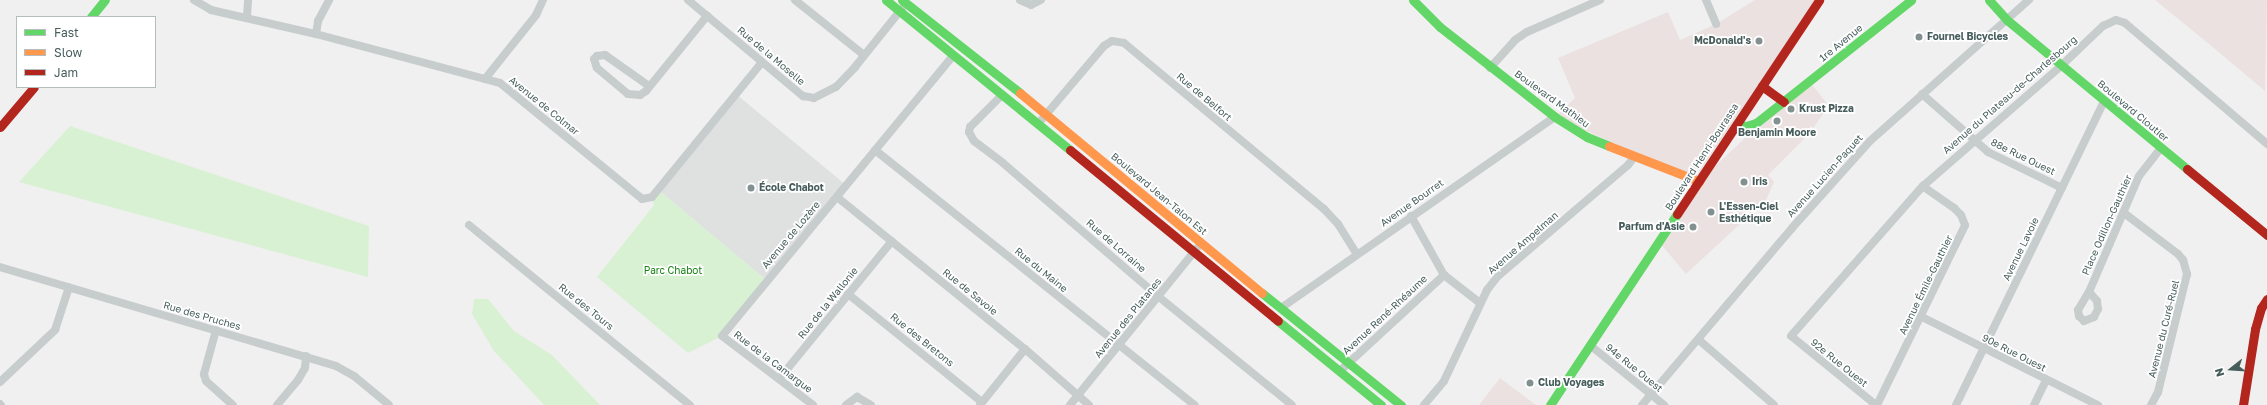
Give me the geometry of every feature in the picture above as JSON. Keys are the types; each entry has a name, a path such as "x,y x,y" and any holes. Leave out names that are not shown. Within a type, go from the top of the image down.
{"street":[{"path":"92,16 105,0"},
{"name":"Avenue de Colmar","path":"194,0 211,10 246,16 500,83 515,93 637,196 648,199 652,197 762,62"},
{"path":"246,16 248,0"},
{"path":"316,34 320,16 329,0"},
{"path":"485,79 536,15 542,0"},
{"name":"Rue de la Moselle","path":"688,0 803,96 814,98 836,87 900,12 904,2"},
{"path":"795,0 864,55"},
{"path":"886,0 1381,405"},
{"path":"1020,0 1031,5 1041,0"},
{"name":"Boulevard Mathieu","path":"1413,0 1440,27 1490,68 1555,117 1587,137 1700,181"},
{"path":"1490,68 1515,40 1527,32 1600,0"},
{"path":"1706,0 1716,24"},
{"name":"Boulevard Henri-Bourassa","path":"1550,405 1591,346 1819,0"},
{"name":"1re Avenue","path":"1737,124 1753,124 1784,102 1911,0"},
{"name":"Boulevard Cloutier","path":"1989,0 2007,20 2104,102 2267,235"},
{"name":"Avenue Lucien-Paquet","path":"1642,405 1699,340 1792,228 1870,141 2029,0"},
{"name":"Boulevard Jean-Talon Est","path":"904,2 1047,114 1201,243 1401,405"},
{"path":"649,86 605,55 597,56 594,60 597,68 628,94 640,95 649,86 707,16"},
{"name":"Avenue du Plateau-de-Charlesbourg","path":"1791,336 1923,186 2062,65 2103,26 2116,20 2125,23 2267,144"},
{"name":"Rue de Belfort","path":"1038,124 1104,46 1112,41 1124,43 1324,209 1338,224 1357,254"},
{"name":"Avenue de Lozère","path":"722,336 953,56"},
{"path":"1762,86 1784,102"},
{"path":"0,127 33,88"},
{"name":"88e Rue Ouest","path":"1922,94 1973,141 1988,152 2062,188"},
{"name":"Rue de Lorraine","path":"1002,95 970,127 970,137 1159,296 1292,405"},
{"name":"Avenue Lavoie","path":"1956,405 2104,102"},
{"name":"Avenue Bourret","path":"1281,308 1555,117"},
{"name":"Place Odilion-Gauthier","path":"2089,292 2139,176 2160,149"},
{"name":"Rue du Maine","path":"875,150 1195,405"},
{"name":"Avenue Ampelman","path":"1424,405 1444,381 1480,303 1497,277 1628,165 1635,156"},
{"name":"Avenue Émile-Gauthier","path":"1876,405 1922,317 1965,225 1961,215 1954,208 1923,186"},
{"name":"Rue de Savoie","path":"837,197 1025,349 1089,405"},
{"name":"Avenue du Curé-Ruel","path":"2124,213 2178,254 2183,260 2188,274 2158,392 2151,405"},
{"path":"1412,216 1444,275 1480,303"},
{"name":"Rue des Tours","path":"469,225 690,405"},
{"name":"Rue de la Wallonie","path":"779,379 892,241"},
{"name":"Avenue des Platanes","path":"1070,405 1201,243"},
{"name":"Rue des Pruches","path":"0,267 306,356 342,369 379,402 388,405"},
{"name":"Avenue René-Rhéaume","path":"1340,371 1444,275"},
{"path":"0,382 55,330 69,287"},
{"name":"Rue des Bretons","path":"848,294 981,403"},
{"path":"2243,405 2255,329 2261,308 2267,299"},
{"name":"90e Rue Ouest","path":"1922,317 2098,405"},
{"path":"216,330 204,374 206,381 233,405"},
{"name":"Rue de la Camargue","path":"722,336 813,405"},
{"name":"92e Rue Ouest","path":"1791,336 1876,405"},
{"path":"1699,340 1774,405"},
{"name":"94e Rue Ouest","path":"1591,346 1664,405"},
{"path":"981,403 1025,349"},
{"path":"277,405 298,380 305,368 306,356"},
{"path":"2034,405 2046,380"},
{"path":"846,405 857,397 871,405"}],"shaded area":[{"path":"1755,0 1819,0 1701,179 1784,102 1810,82 1829,106 1808,135 1768,175 1774,182 1766,200 1686,274 1659,242 1699,181 1555,117 1575,98 1558,58 1668,12 1680,40 1716,24"},
{"path":"2155,0 2267,0 2265,91 2209,44"},
{"name":"École Chabot","path":"736,94 846,185 766,280 662,193 656,191"},
{"path":"1500,378 1536,405 1479,405"}],"green space":[{"path":"70,126 369,226 368,277 19,182"},
{"name":"Parc Chabot","path":"656,191 662,193 766,280 722,336 688,353 597,277 654,205 652,197"},
{"path":"474,299 488,299 514,331 552,355 600,405 544,405 494,351 472,314"}],"traffic: fast":[{"path":"92,16 105,0"},
{"path":"886,0 1070,150"},
{"path":"902,0 1020,93"},
{"path":"1413,0 1440,27 1555,117 1587,137 1609,146"},
{"path":"1737,124 1746,126 1756,123 1911,0"},
{"path":"1989,0 2007,20 2187,169"},
{"path":"1550,405 1677,214"},
{"path":"1262,293 1401,405"},
{"path":"1278,321 1381,405"}],"traffic: slow":[{"path":"1020,93 1262,293"},
{"path":"1609,146 1699,181"}],"traffic: jam":[{"path":"1677,214 1819,0"},
{"path":"1762,86 1784,102"},
{"path":"0,127 33,88"},
{"path":"1070,150 1278,321"},
{"path":"2187,169 2267,235"},
{"path":"2243,405 2255,329 2261,308 2267,299"}],"place":[{"name":"Fournel Bicycles","path":"1919,37"},
{"name":"McDonald's","path":"1759,41"},
{"name":"Krust Pizza","path":"1791,109"},
{"name":"Benjamin Moore","path":"1777,121"},
{"name":"Iris","path":"1744,182"},
{"name":"École Chabot","path":"751,188"},
{"name":"L'Essen-Ciel Esthétique","path":"1711,212"},
{"name":"Parfum d'Asie","path":"1693,227"},
{"name":"Club Voyages","path":"1530,383"}]}
